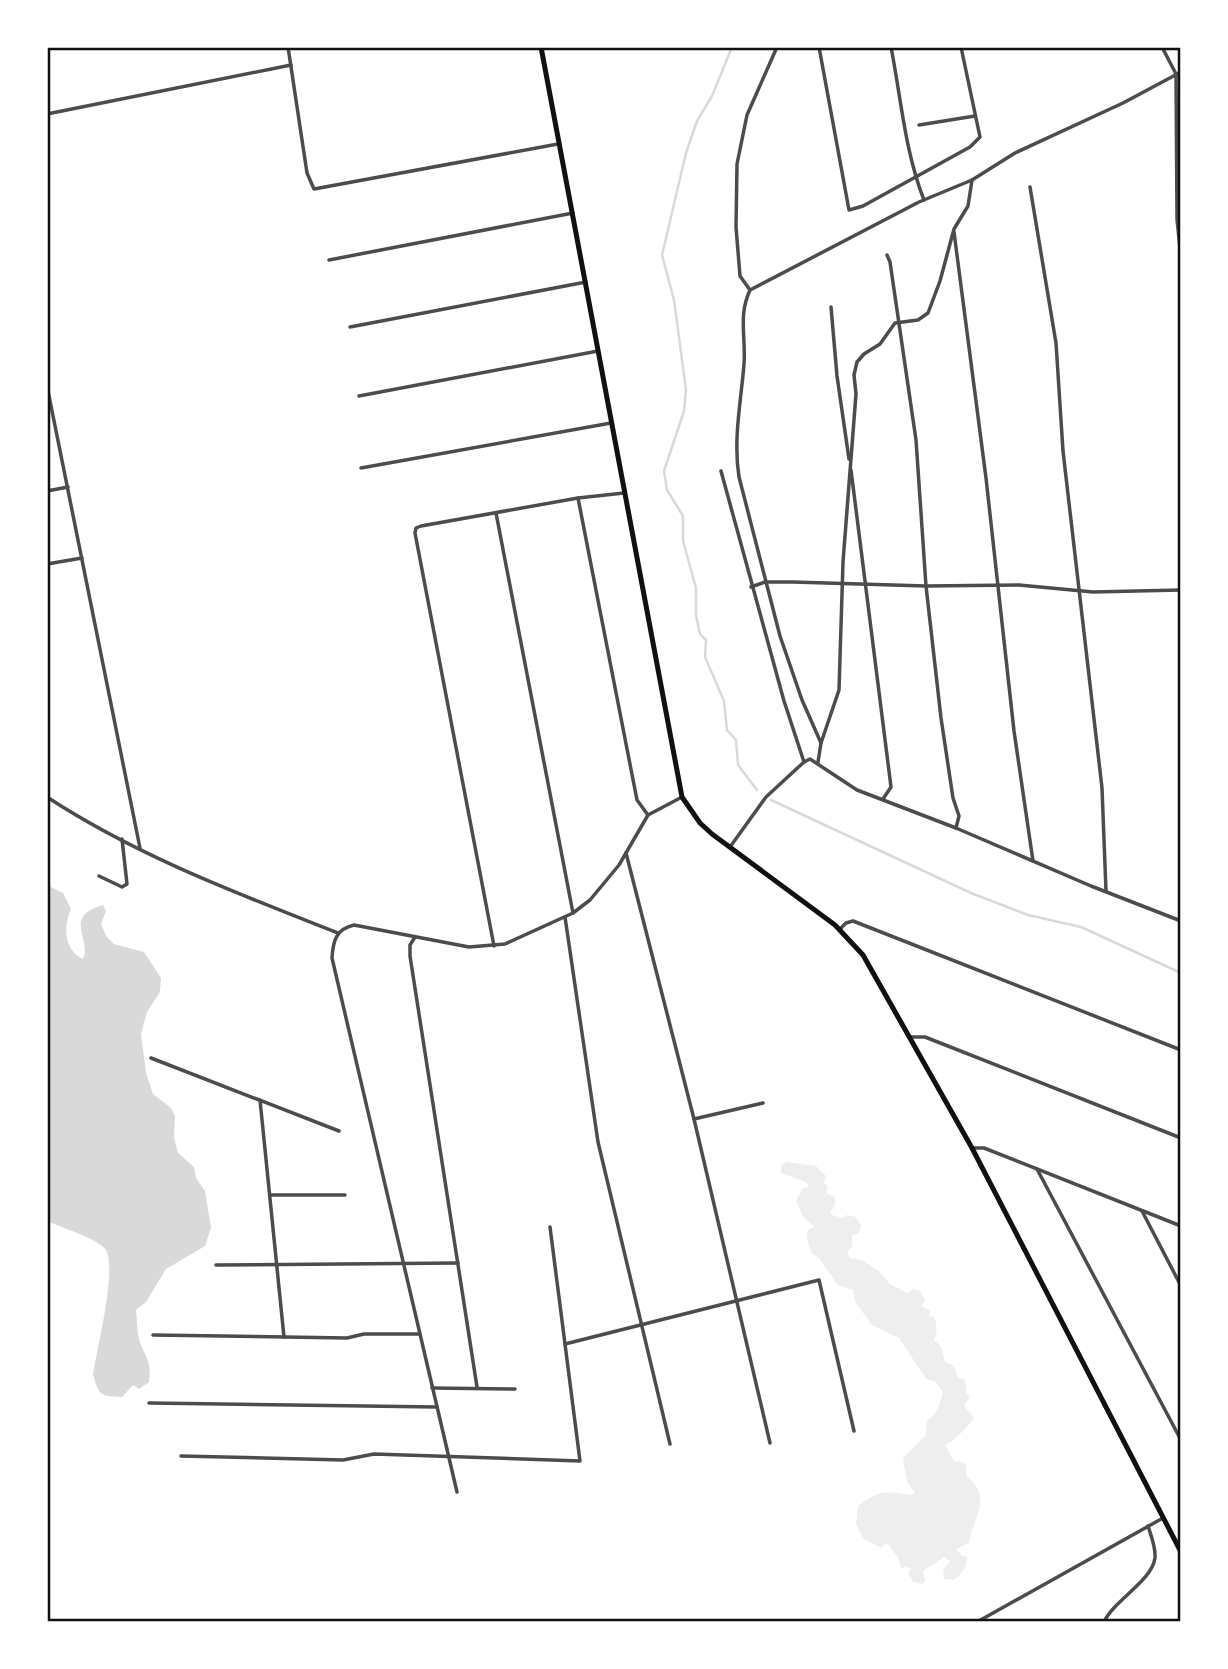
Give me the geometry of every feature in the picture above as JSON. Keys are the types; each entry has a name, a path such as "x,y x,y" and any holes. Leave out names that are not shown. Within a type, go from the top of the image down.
{"main road":[{"path":"541,47 682,797 700,823 839,930 863,955 972,1148 1181,1552"}],"street":[{"path":"288,47 307,173 314,189 559,144"},
{"path":"750,290 740,276 736,227 737,164 747,115 777,47"},
{"path":"819,47 849,210 863,206 970,147 980,137 961,47"},
{"path":"891,47 915,177 924,200"},
{"path":"1162,47 1178,73 1177,219 1181,258"},
{"path":"47,114 291,65"},
{"path":"821,743 793,676 765,582 736,456 744,362 743,307 750,290 924,200 972,180 1016,153 1123,103 1178,73"},
{"path":"919,125 975,116"},
{"path":"818,762 821,743 839,690 842,583 856,394 854,368 862,356 880,344 891,327 898,322 918,320 928,313 954,229 968,206 972,180"},
{"path":"1030,187 1056,343 1063,451 1101,788 1106,891"},
{"path":"329,260 573,213"},
{"path":"954,229 1014,731 1034,861"},
{"path":"887,256 890,261 916,440 926,586 941,718 953,798 959,816 956,828"},
{"path":"350,327 586,282"},
{"path":"831,307 837,376 891,786 883,799"},
{"path":"359,396 598,351"},
{"path":"47,386 140,848"},
{"path":"47,420 54,419"},
{"path":"361,468 611,424"},
{"path":"721,471 751,587 804,762"},
{"path":"47,491 68,487"},
{"path":"494,946 416,528 578,498 624,493"},
{"path":"578,498 637,800 648,816"},
{"path":"496,513 573,913"},
{"path":"47,564 82,558"},
{"path":"751,587 765,582 1029,586 1079,591 1181,590"},
{"path":"730,847 766,797 810,759 857,790 1181,920"},
{"path":"47,797 122,839 203,879 338,933"},
{"path":"457,1492 332,958 333,945 344,927 354,925 469,947 494,946 512,941 573,913 590,900 605,884 648,816 682,797"},
{"path":"99,876 122,887 127,884 122,839"},
{"path":"626,851 694,1119 770,1443"},
{"path":"565,917 597,1142 670,1444"},
{"path":"839,930 853,920 1181,1050"},
{"path":"415,936 410,946 410,956 477,1387"},
{"path":"909,1037 925,1037 1181,1138"},
{"path":"151,1058 338,1130"},
{"path":"260,1100 284,1337"},
{"path":"694,1119 763,1103"},
{"path":"972,1148 984,1148 1181,1226"},
{"path":"1037,1169 1181,1440"},
{"path":"270,1195 345,1195"},
{"path":"1142,1210 1181,1286"},
{"path":"181,1456 343,1460 374,1454 580,1461 550,1227"},
{"path":"216,1265 458,1263"},
{"path":"565,1344 818,1280 854,1431"},
{"path":"153,1335 346,1338 363,1334 419,1334"},
{"path":"432,1388 515,1389"},
{"path":"149,1403 437,1407"},
{"path":"977,1622 1163,1518"},
{"path":"1104,1622 1148,1573 1155,1560 1148,1526"}],"shaded area":[{"path":"47,881 51,887 63,893 71,909 66,930 69,944 77,955 83,959 85,951 81,922 84,916 103,905 106,911 101,924 106,936 114,944 144,952 161,978 160,992 147,1012 141,1034 146,1073 153,1094 171,1108 175,1116 174,1137 178,1153 194,1167 196,1178 205,1191 211,1228 205,1246 166,1269 146,1302 136,1310 139,1339 149,1363 149,1382 139,1389 133,1385 122,1397 109,1396 99,1391 93,1374 108,1291 109,1260 106,1250 88,1238 47,1221"},
{"path":"787,1162 816,1166 826,1176 826,1193 835,1197 835,1205 830,1212 832,1215 856,1217 861,1226 859,1233 852,1236 852,1246 847,1252 850,1258 864,1261 880,1272 890,1284 907,1293 913,1289 920,1291 925,1300 921,1306 930,1311 929,1316 934,1317 937,1331 934,1340 941,1348 945,1362 953,1365 958,1377 965,1380 966,1392 970,1397 964,1406 974,1418 961,1433 945,1445 954,1461 965,1463 967,1477 975,1485 980,1501 969,1543 956,1549 962,1556 967,1556 967,1563 954,1580 944,1579 943,1570 950,1561 944,1557 923,1571 925,1581 922,1584 913,1582 908,1573 911,1569 901,1568 898,1557 888,1544 882,1548 863,1539 856,1524 858,1506 872,1497 883,1493 915,1493 907,1482 903,1458 926,1435 927,1421 936,1412 943,1392 936,1382 926,1379 899,1338 872,1325 855,1302 853,1290 838,1285 819,1258 812,1254 807,1231 814,1226 804,1218 796,1201 802,1189 809,1186 806,1182 781,1173 781,1165"}],"waterway":[{"path":"732,47 712,96 697,121 686,153 662,255 674,300 686,390 684,411 664,471 667,490 683,516 683,541 696,588 696,615 700,634 706,640 705,657 724,701 727,730 736,740 738,765 757,790"},
{"path":"771,800 971,893 1028,915 1081,927 1181,973"}]}
